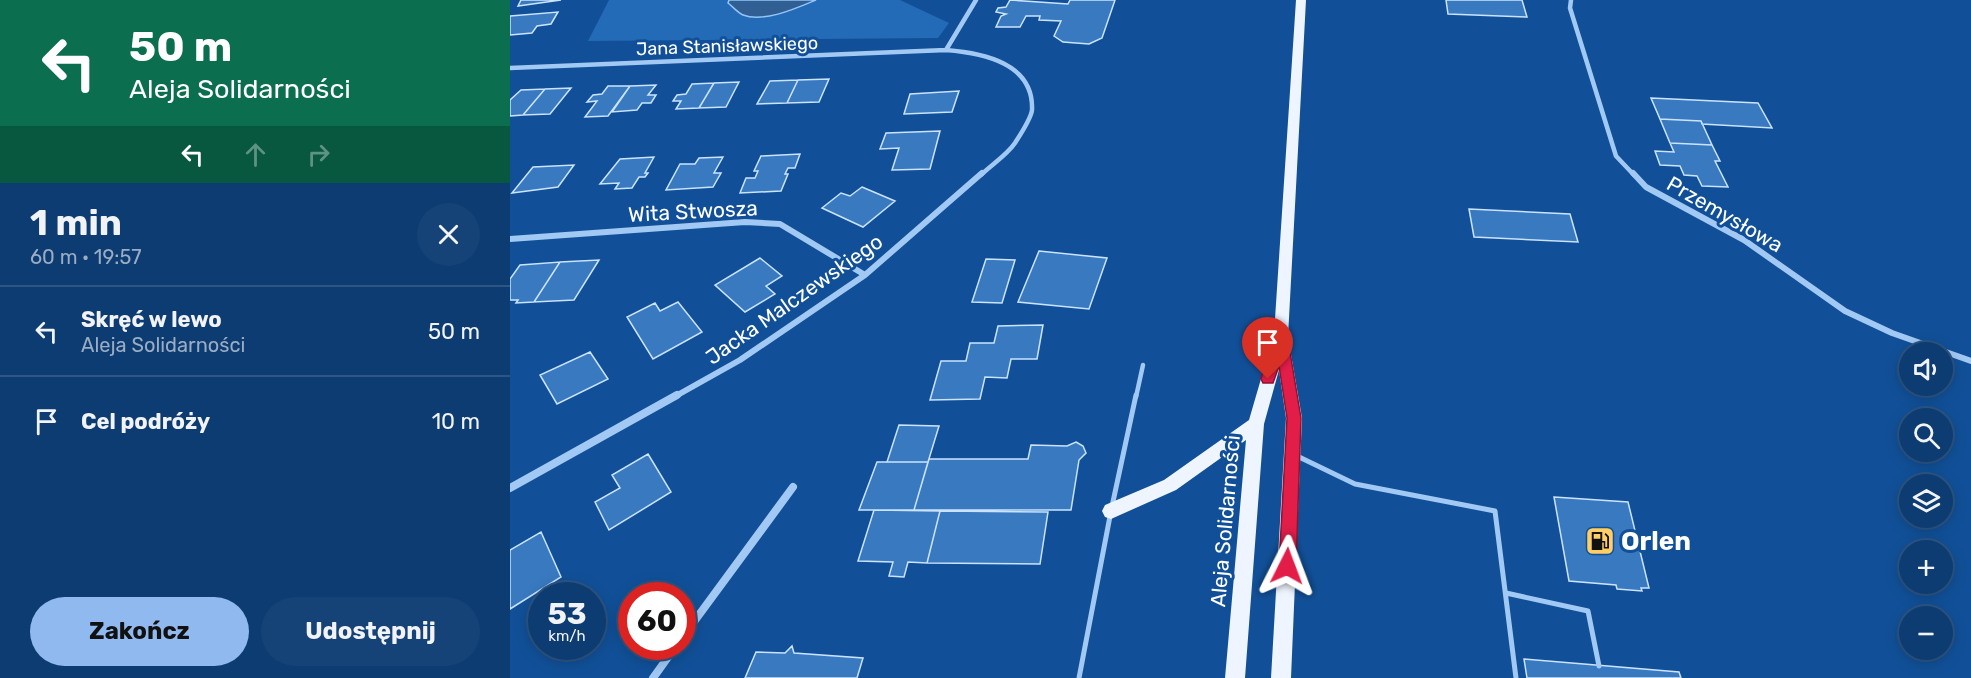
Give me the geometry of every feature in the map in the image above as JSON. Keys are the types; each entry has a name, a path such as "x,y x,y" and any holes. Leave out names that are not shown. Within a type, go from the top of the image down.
{"main road":[{"name":"Aleja Solidarności","path":"1281,678 1294,418 1281,334 1300,0"},
{"name":"Aleja Solidarności","path":"1235,678 1256,424 1281,334"},
{"path":"1111,511 1170,485 1256,424"}],"street":[{"path":"946,50 976,0"},
{"name":"Przemysłowa","path":"1571,0 1570,9 1616,156 1646,188 1744,240 1845,311 1892,333 1971,360"},
{"name":"Jana Stanisławskiego","path":"510,68 946,50"},
{"name":"Jacka Malczewskiego","path":"510,488 740,360 865,274 1014,145 1032,111 1027,84 1022,75 1001,61 977,54 946,50"},
{"name":"Wita Stwosza","path":"510,239 745,222 780,224 865,274"},
{"path":"696,619 793,487"},
{"path":"653,678 666,660"}],"lane":[{"path":"1079,678 1111,511 1143,365"},
{"path":"1293,454 1355,484 1496,511 1516,678"},
{"path":"1506,592 1588,611 1599,666"}],"shaded area":[{"path":"609,0 900,0 949,23 938,38 588,41"},
{"path":"729,0 816,0 780,14 751,17 741,14 728,3"}],"building":[{"path":"521,0 561,0 518,6"},
{"path":"1010,0 1068,4 1070,0 1115,0 1102,38 1089,44 1063,42 1054,36 1061,21 1039,20 1040,16 1026,16 1020,27 996,27 1001,16 1006,14 996,12 998,8 1006,7"},
{"path":"1446,0 1522,0 1527,17 1448,14"},
{"path":"558,12 551,24 537,26 532,33 510,35 510,16"},
{"path":"829,79 819,102 787,103 798,80"},
{"path":"798,80 787,103 757,104 770,81"},
{"path":"739,82 726,107 699,108 714,83"},
{"path":"714,83 699,108 676,109 681,101 673,101 677,95 686,94 692,84"},
{"path":"656,85 648,95 656,95 651,103 642,103 637,110 612,112 630,86"},
{"path":"608,86 630,86 608,116 585,117 597,101 587,102 593,95 602,94"},
{"path":"571,88 550,114 523,115 545,89"},
{"path":"545,89 523,115 510,116 510,100 521,90"},
{"path":"959,91 952,112 904,114 910,94"},
{"path":"1651,98 1758,103 1772,128 1660,119"},
{"path":"1660,119 1701,121 1712,145 1670,143"},
{"path":"940,131 930,169 892,170 899,148 880,149 886,133"},
{"path":"1670,143 1712,145 1720,161 1715,161 1728,187 1702,186 1697,176 1684,175 1680,166 1660,165 1655,151 1674,152"},
{"path":"800,154 795,168 788,168 781,191 740,193 746,178 755,178 758,171 754,171 761,156"},
{"path":"654,157 645,173 648,173 645,177 639,177 632,188 615,189 619,183 600,184 620,159"},
{"path":"723,157 714,173 721,173 713,187 666,190 680,164 695,164 699,158"},
{"path":"574,165 558,187 512,193 533,167"},
{"path":"862,187 895,201 863,227 822,208 841,193 850,196"},
{"path":"1469,209 1570,214 1578,242 1474,237"},
{"path":"1039,251 1107,258 1089,309 1018,302"},
{"path":"760,258 782,276 766,286 775,294 745,312 715,285"},
{"path":"986,259 1015,260 1002,303 972,302"},
{"path":"599,260 574,300 534,302 560,262"},
{"path":"560,262 534,302 516,303 518,300 510,300 510,279 520,265"},
{"path":"678,302 702,332 653,359 627,317 655,303 660,311"},
{"path":"1043,325 1037,359 1011,359 1007,378 985,377 980,399 930,400 941,361 966,361 970,343 994,343 998,326"},
{"path":"590,352 608,379 557,404 540,375"},
{"path":"899,425 939,426 928,462 887,462"},
{"path":"1076,442 1083,446 1086,453 1079,460 1071,510 914,510 929,459 1028,459 1031,445 1067,446"},
{"path":"648,454 671,492 609,530 595,502 620,488 612,475"},
{"path":"877,462 928,462 914,510 859,510"},
{"name":"Orlen","path":"1554,497 1628,502 1649,588 1641,588 1642,591 1617,589 1616,585 1569,581"},
{"path":"874,510 940,511 927,563 908,562 904,577 889,576 893,562 858,561"},
{"path":"940,511 1048,512 1040,564 927,563"},
{"path":"541,532 561,577 553,582 528,582 528,598 510,609 510,550"},
{"path":"792,646 794,653 863,658 857,678 745,678 756,652 785,653"},
{"path":"1524,659 1679,672 1681,678 1527,678"}],"place":[{"name":"Orlen","path":"1600,541"}],"route":[{"path":"1268,379 1281,334 1294,418 1287,566"}]}
